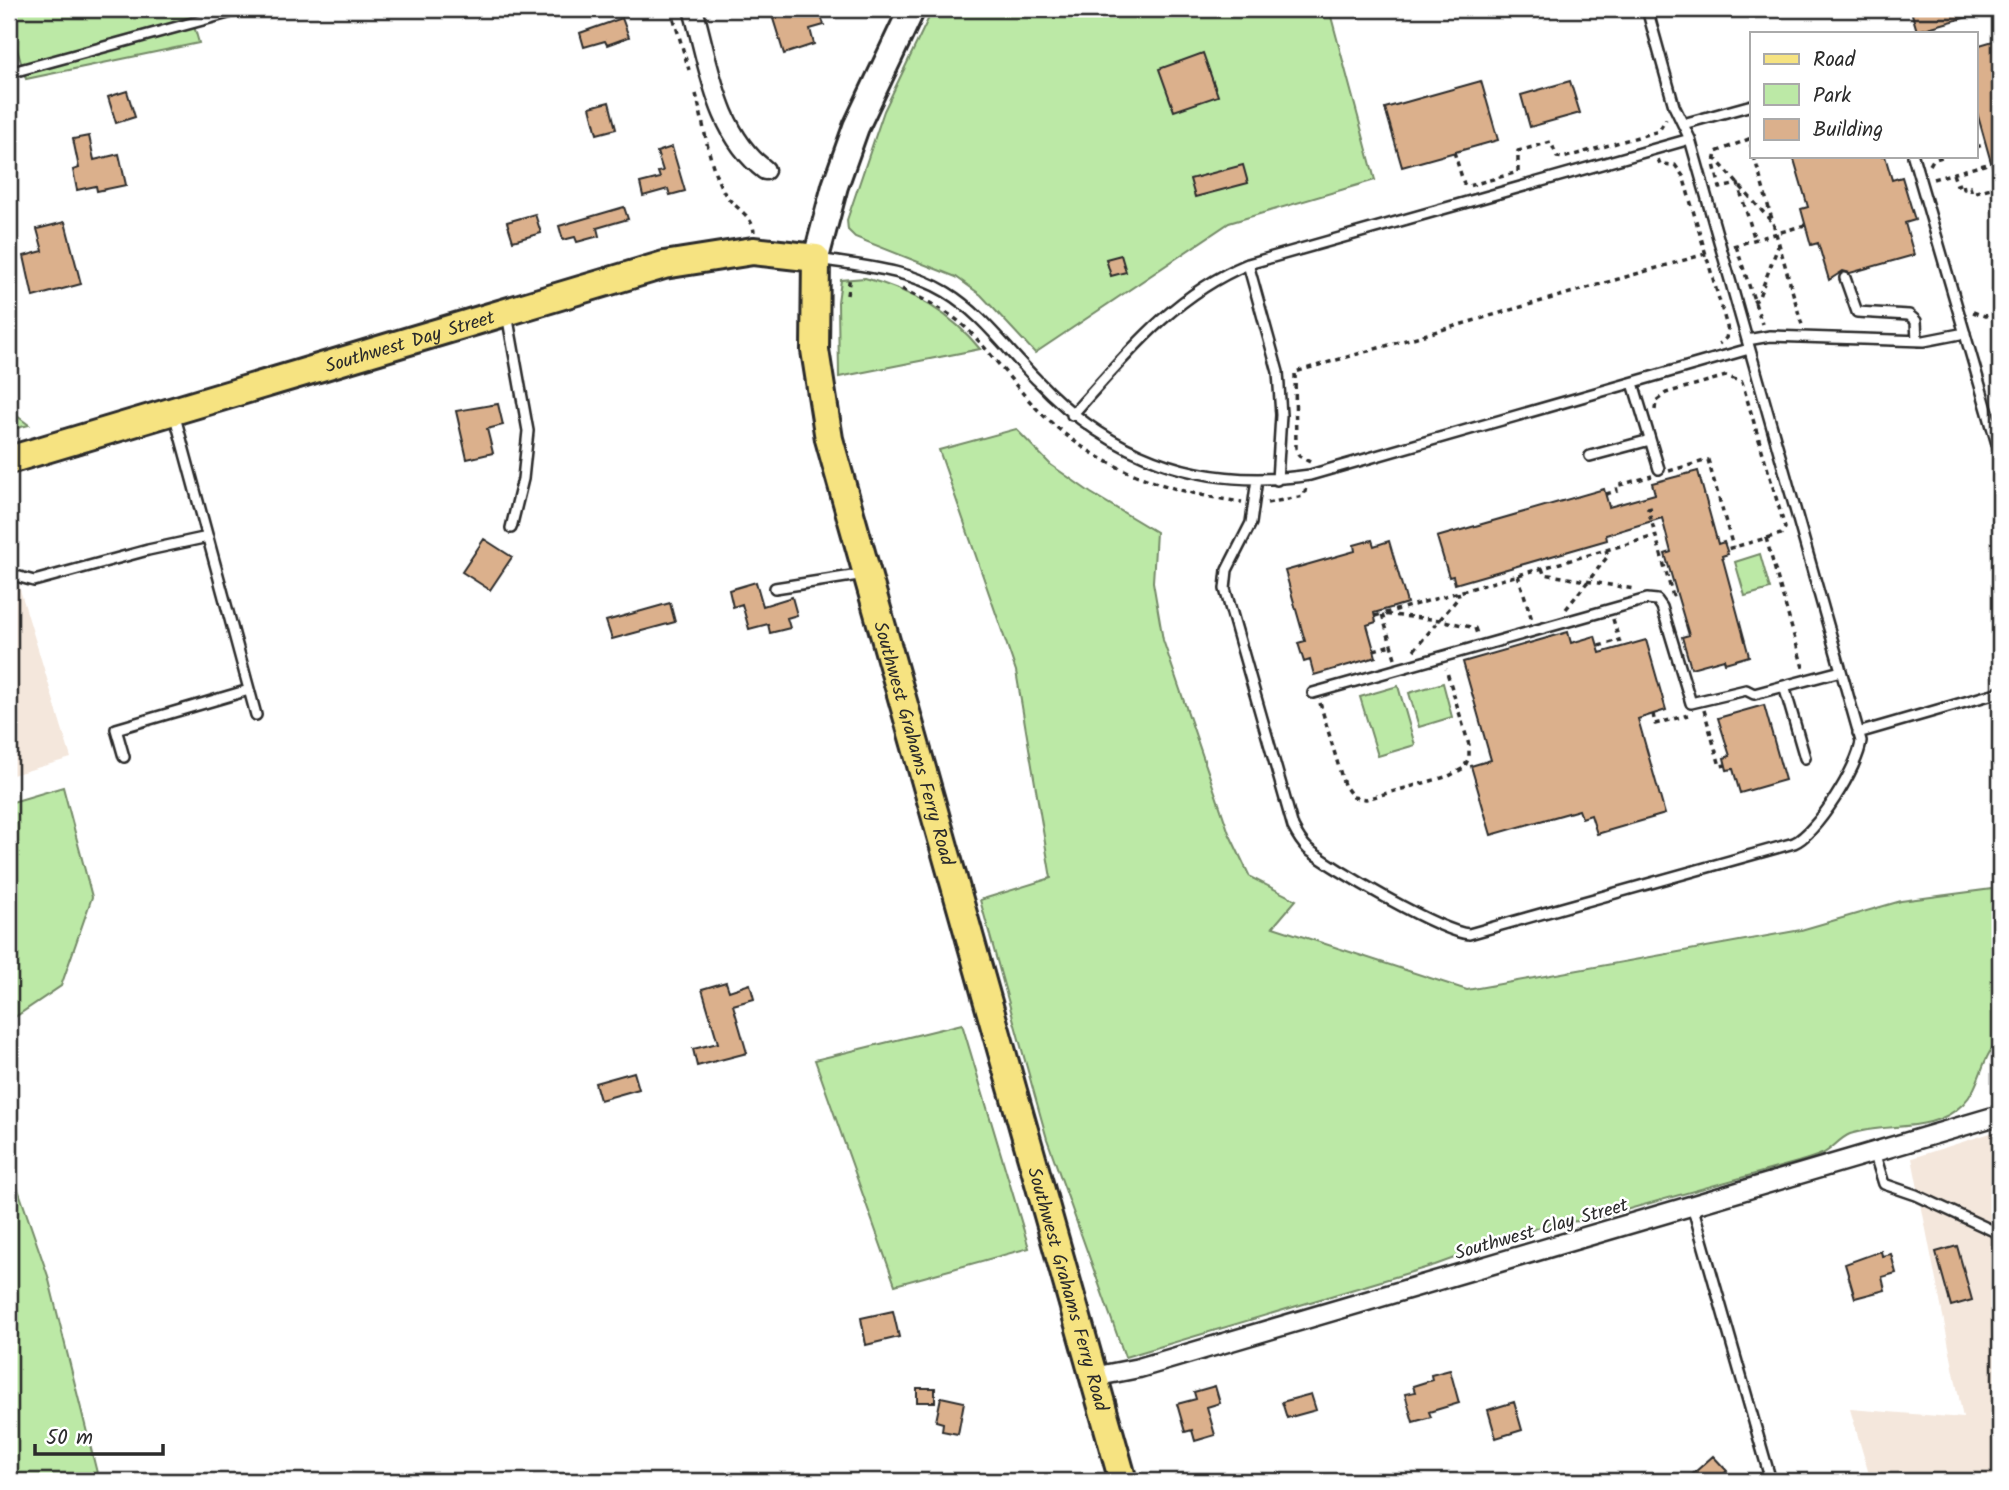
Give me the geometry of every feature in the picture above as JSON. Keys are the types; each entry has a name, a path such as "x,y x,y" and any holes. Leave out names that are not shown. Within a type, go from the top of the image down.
{"main road":[{"name":"Southwest Grahams Ferry Road","path":"912,9 856,127 835,186 816,258 814,316 818,382 829,439 866,573 1123,1481"},
{"name":"Southwest Day Street","path":"9,460 664,265 753,251 816,258"}],"street":[{"path":"693,9 728,128 744,152 765,170"},
{"name":"Southwest Clay Street","path":"1093,1377 1139,1368 2000,1115"}],"lane":[{"path":"9,73 243,9"},
{"path":"1257,480 1251,523 1224,579 1293,827 1298,839 1317,855 1442,928 1455,933 1483,932 1803,840 1817,825 1860,748 1858,733 1689,139 1674,106 1647,9"},
{"path":"1683,124 1750,106"},
{"path":"1072,415 1170,310 1216,277 1248,264 1689,139"},
{"path":"1914,158 2000,454"},
{"path":"816,258 901,273 945,291 972,312 1072,415 1133,453 1205,474 1257,480 1310,475 1715,359 1770,336 1917,341 1965,332"},
{"path":"1248,264 1278,372 1281,415 1277,480"},
{"path":"1845,278 1857,312 1909,315 1916,321 1917,341"},
{"path":"507,312 528,432 523,479 511,528"},
{"path":"1633,383 1661,472"},
{"path":"173,411 256,715"},
{"path":"1591,456 1650,440"},
{"path":"9,574 34,581 148,550 208,537"},
{"path":"775,588 810,581 836,581 866,573"},
{"path":"1315,692 1647,599 1657,600 1689,701 1702,706 1746,690 1754,694 1841,671"},
{"path":"1784,686 1805,758"},
{"path":"124,757 116,729 249,690"},
{"path":"1858,733 2000,692"},
{"path":"1874,1152 1884,1184 1916,1195 2000,1234"},
{"path":"1692,1205 1771,1481"}],"path":[{"path":"671,9 690,73"},
{"path":"694,85 721,188 753,224 753,251"},
{"path":"1454,152 1466,186 1519,171 1516,154 1518,151 1551,142 1560,159 1651,133 1662,127 1665,110"},
{"path":"1651,133 1660,164 1675,165 1682,172 1728,330 1723,342 1712,346 1721,377"},
{"path":"1714,156 1723,147 1749,139 1750,142"},
{"path":"1978,146 1986,144"},
{"path":"1714,156 1720,188 1738,184"},
{"path":"1714,156 1773,222"},
{"path":"1755,158 1802,327"},
{"path":"1921,183 1992,163"},
{"path":"1954,173 1957,185 1963,183 1964,189 1970,187 1972,193 1995,187 2000,206"},
{"path":"1738,184 1755,240"},
{"path":"1721,249 1805,225"},
{"path":"1753,302 1760,296 1779,244"},
{"path":"1735,245 1759,320 1766,326"},
{"path":"1790,326 1812,327"},
{"path":"1656,416 1655,405 1662,395 1721,377 1735,377 1744,386 1781,516 1783,532 1727,549"},
{"path":"1606,494 1617,491 1616,486 1708,460 1733,547"},
{"path":"1652,508 1648,509 1675,603"},
{"path":"1375,616 1655,536"},
{"path":"1766,538 1807,680"},
{"path":"1553,625 1608,556 1606,550"},
{"path":"1542,568 1544,574 1640,590"},
{"path":"1518,575 1535,630"},
{"path":"1661,589 1670,587"},
{"path":"1398,669 1459,597 1458,592"},
{"path":"1610,609 1621,647"},
{"path":"1382,614 1440,620 1475,628 1481,645"},
{"path":"1382,614 1398,669"},
{"path":"1598,646 1619,640"},
{"path":"1374,650 1391,645"},
{"path":"1315,692 1344,785 1353,797 1366,799 1448,776 1464,768 1470,752 1442,656"},
{"path":"1653,714 1655,724 1702,706 1720,766 1726,765"}],"shaded area":[{"path":"18,583 71,758 9,776 9,586"},
{"path":"2000,1130 2000,1481 1871,1481 1850,1409 1963,1418 1912,1158"}],"green space":[{"path":"9,9 189,9 199,43 26,79 9,23"},
{"path":"933,9 1329,9 1375,180 1229,223 1035,353 981,295 956,277 855,237 848,230 847,220 884,111"},
{"path":"865,278 898,289 928,304 956,324 980,349 839,377 838,302 841,280"},
{"path":"9,410 29,425 9,430"},
{"path":"1016,429 1051,465 1156,532 1153,582 1163,640 1229,833 1250,877 1296,900 1273,927 1467,990 1801,930 1901,901 2000,888 2000,1039 1988,1054 1969,1097 1951,1113 1938,1120 1850,1134 1824,1153 1798,1162 1586,1221 1554,1222 1435,1265 1125,1357 1047,1139 980,900 1051,878 1016,671 939,450"},
{"path":"1760,554 1770,589 1745,596 1735,562"},
{"path":"1443,683 1452,717 1419,727 1409,693"},
{"path":"1398,686 1415,745 1378,756 1360,697"},
{"path":"63,787 92,897 61,986 9,1021 9,803"},
{"path":"962,1024 1029,1248 895,1285 815,1060"},
{"path":"9,1163 48,1276 99,1481 9,1481"}],"building":[{"path":"770,9 819,9 824,25 810,29 814,44 784,54"},
{"path":"1918,9 1982,9 1982,13 1917,31 1912,14"},
{"path":"622,18 629,37 607,45 605,41 584,47 580,33"},
{"path":"2000,39 2000,180 1996,180 1978,116 1978,45"},
{"path":"1203,53 1218,96 1174,111 1159,69"},
{"path":"1481,81 1498,140 1402,167 1385,108"},
{"path":"1570,81 1580,113 1530,127 1521,95"},
{"path":"127,91 135,117 116,123 108,97"},
{"path":"609,102 616,129 597,134 590,107"},
{"path":"89,136 94,160 119,154 126,185 97,191 96,186 77,190 73,170 79,168 73,139"},
{"path":"672,147 685,191 670,195 668,189 643,196 640,183 660,178 658,172 663,171 657,152"},
{"path":"1794,158 1886,158 1892,180 1902,177 1915,220 1905,223 1914,255 1850,273 1843,271 1829,280 1818,243 1811,245 1801,209 1808,207"},
{"path":"1243,165 1248,183 1195,197 1190,179"},
{"path":"624,207 628,219 597,228 599,236 577,242 575,237 563,240 559,226"},
{"path":"535,214 541,233 513,241 507,222"},
{"path":"65,222 81,284 33,297 24,256 43,251 37,229"},
{"path":"1121,255 1126,272 1111,276 1106,259"},
{"path":"498,404 503,425 487,429 493,453 467,459 456,411"},
{"path":"1698,471 1718,544 1724,542 1728,554 1722,556 1749,656 1725,663 1724,659 1691,668 1682,637 1689,635 1665,554 1671,552 1662,518 1606,535 1607,540 1455,584 1453,576 1449,577 1437,537 1604,489 1609,507 1655,494 1652,483"},
{"path":"484,539 512,557 490,590 462,572"},
{"path":"1372,540 1374,546 1389,541 1407,603 1374,613 1376,622 1367,625 1376,657 1314,675 1310,660 1304,662 1298,643 1305,641 1285,571 1355,551 1354,545"},
{"path":"756,582 763,606 792,597 797,615 787,618 790,628 770,633 768,624 749,629 742,604 733,607 729,590"},
{"path":"670,603 675,622 612,639 606,621"},
{"path":"1568,632 1571,643 1595,636 1600,653 1646,640 1666,710 1638,719 1665,814 1597,834 1591,815 1582,818 1579,810 1491,835 1471,766 1491,760 1463,662"},
{"path":"1764,705 1785,780 1740,793 1733,769 1727,770 1724,758 1730,756 1718,718"},
{"path":"726,982 729,991 750,984 754,999 733,1005 747,1053 697,1066 693,1049 718,1043 702,989"},
{"path":"634,1072 639,1089 600,1100 595,1083"},
{"path":"1957,1246 1972,1300 1951,1306 1936,1252"},
{"path":"1881,1251 1882,1256 1891,1254 1896,1273 1882,1277 1885,1290 1855,1298 1845,1264"},
{"path":"893,1311 899,1337 866,1345 861,1318"},
{"path":"1450,1370 1459,1403 1429,1412 1431,1417 1413,1422 1405,1394 1415,1392 1413,1386 1432,1380 1431,1375"},
{"path":"1215,1386 1220,1403 1207,1407 1215,1435 1195,1441 1192,1430 1185,1432 1177,1404 1196,1399 1194,1392"},
{"path":"917,1388 935,1388 935,1402 917,1402"},
{"path":"1311,1394 1316,1410 1287,1418 1282,1402"},
{"path":"941,1397 964,1402 958,1434 942,1431 943,1423 936,1421"},
{"path":"1514,1402 1522,1430 1496,1438 1488,1410"},
{"path":"1713,1456 1727,1471 1716,1481 1685,1481"}]}
